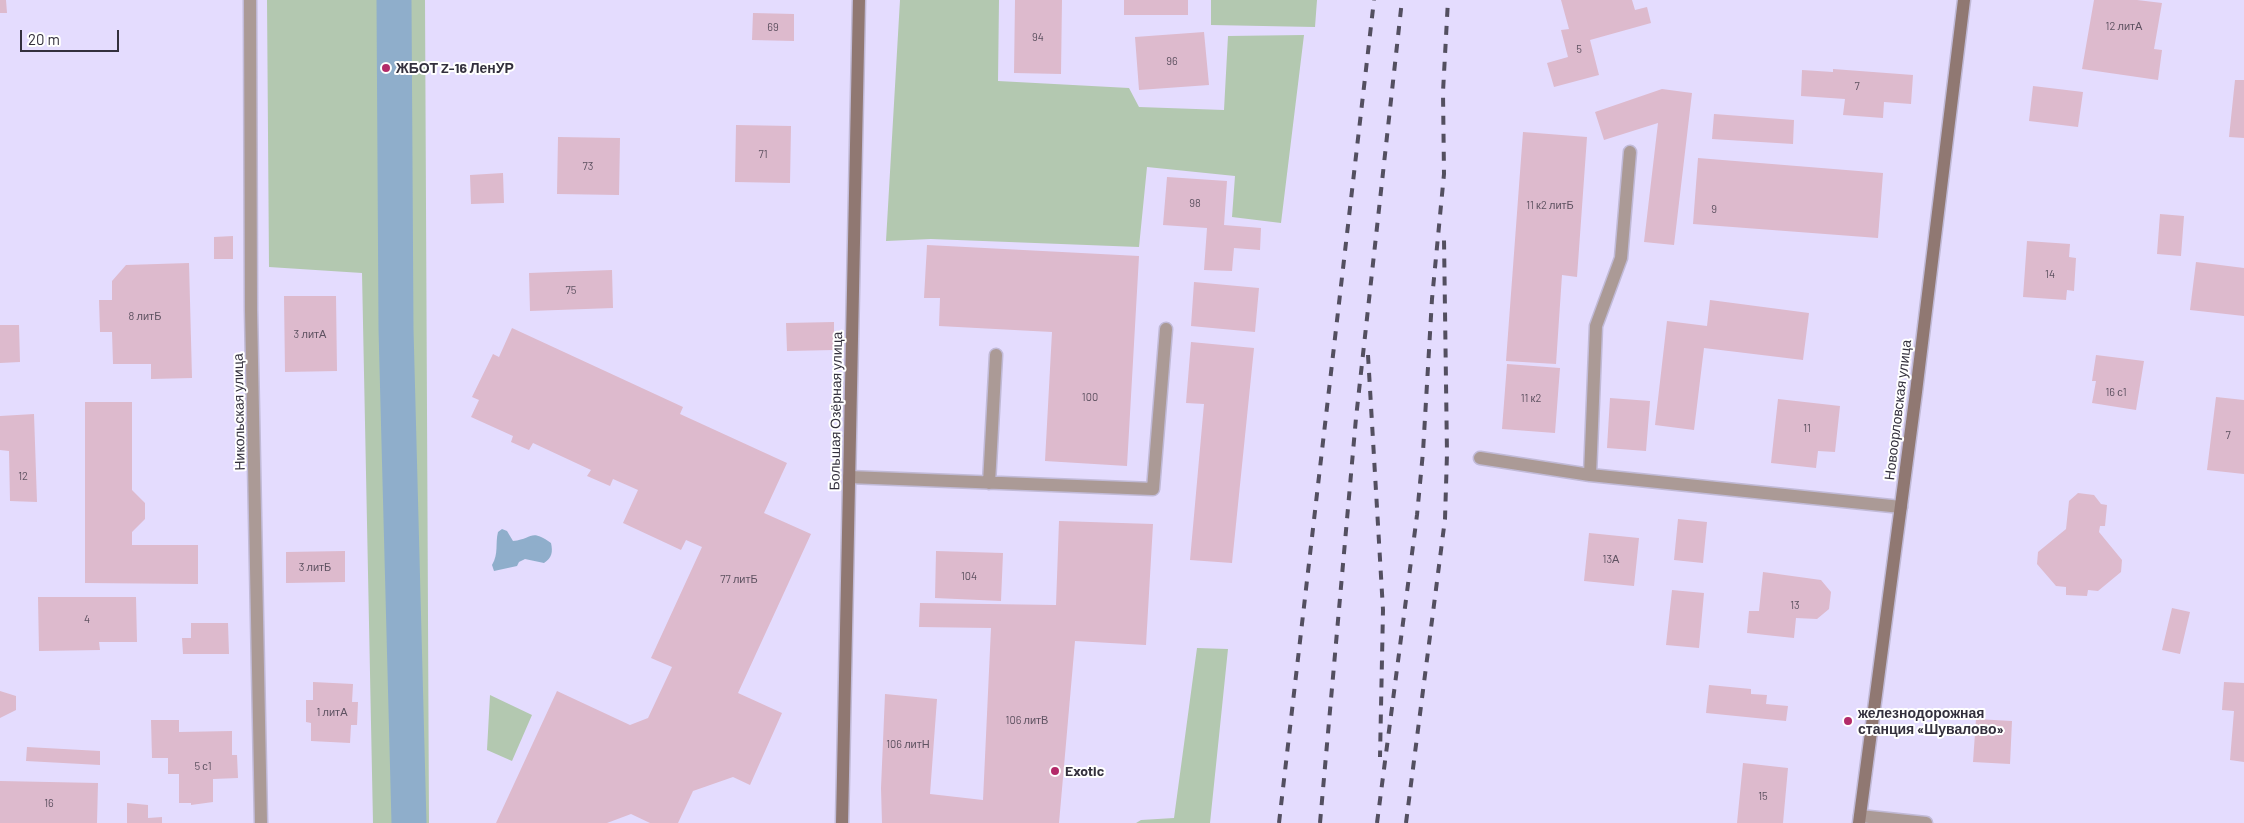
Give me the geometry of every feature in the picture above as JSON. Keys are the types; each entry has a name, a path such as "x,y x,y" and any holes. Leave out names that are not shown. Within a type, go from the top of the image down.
{"street":[{"name":"Никольская улица","path":"250,0 251,310 261,823"},
{"name":"Большая Озёрная улица","path":"842,823 859,0"},
{"name":"Новоорловская улица","path":"1859,820 1901,507 1964,0"},
{"path":"1590,475 1596,326 1621,258 1630,152"},
{"path":"849,478 1153,489 1166,329"},
{"path":"989,483 996,355"},
{"path":"1480,458 1590,475 1901,507"},
{"path":"1859,820 1926,823"}],"green space":[{"path":"267,0 425,0 429,823 373,823 362,273 269,267"},
{"path":"900,0 999,0 998,81 1129,88 1139,107 1224,110 1228,36 1304,35 1281,223 1232,217 1235,176 1147,167 1139,247 931,239 886,241"},
{"path":"1211,0 1317,0 1315,27 1211,25"},
{"path":"1197,648 1228,649 1210,823 1136,823 1141,820 1174,818"},
{"path":"490,695 532,715 512,761 487,750"}],"water":[{"path":"502,529 507,531 513,541 535,535 551,543 552,552 550,557 544,563 525,559 519,562 517,566 494,571 492,565 497,536 498,532"}],"building":[{"path":"0,0 6,0 7,13 0,13"},
{"path":"1015,0 1062,0 1061,74 1014,73"},
{"path":"1124,0 1188,0 1188,15 1124,15"},
{"path":"1561,0 1632,0 1635,10 1647,7 1651,23 1590,40 1599,75 1554,87 1547,63 1568,57 1561,30 1569,29"},
{"path":"2094,0 2137,0 2162,3 2154,49 2162,50 2158,80 2082,69"},
{"path":"753,13 794,14 794,41 752,40"},
{"path":"1204,32 1209,85 1139,90 1135,37"},
{"path":"1833,69 1913,75 1911,104 1884,102 1883,118 1843,115 1845,99 1801,96 1802,70 1833,72"},
{"path":"2235,80 2244,80 2244,138 2229,137"},
{"path":"2033,86 2083,92 2078,127 2029,121"},
{"path":"1662,89 1692,93 1674,245 1644,242 1658,123 1604,140 1595,112"},
{"path":"1714,114 1794,120 1793,144 1712,139"},
{"path":"736,125 791,126 790,183 735,182"},
{"path":"1523,132 1587,137 1577,277 1562,275 1556,364 1506,361"},
{"path":"558,137 620,138 619,195 557,194"},
{"path":"1698,158 1883,173 1878,238 1693,224"},
{"path":"503,173 504,203 471,204 470,175"},
{"path":"1167,177 1227,181 1224,225 1261,228 1260,250 1234,248 1232,271 1204,270 1207,228 1163,225"},
{"path":"2160,214 2184,216 2181,256 2157,254"},
{"path":"233,236 233,259 214,259 214,237"},
{"path":"2027,241 2070,244 2069,257 2076,258 2074,291 2067,290 2066,300 2023,297"},
{"path":"927,245 1139,256 1127,466 1045,461 1052,332 939,326 940,298 924,298"},
{"path":"2196,262 2244,268 2244,316 2190,310"},
{"path":"189,263 192,378 151,379 151,364 113,364 112,332 100,332 99,300 112,300 112,281 126,265"},
{"path":"612,270 613,308 530,311 529,273"},
{"path":"1194,282 1259,288 1255,332 1191,326"},
{"path":"284,296 336,296 337,371 285,372"},
{"path":"1710,300 1809,313 1803,360 1704,348 1694,430 1655,425 1667,321 1707,326"},
{"path":"834,322 834,350 787,351 786,323"},
{"path":"0,325 19,325 20,362 0,363"},
{"path":"512,328 683,407 680,414 787,463 764,513 811,534 738,693 782,713 750,785 733,777 693,791 678,823 650,823 631,814 607,823 496,823 557,691 630,725 648,718 672,667 651,658 702,547 686,540 681,550 623,523 638,490 613,479 610,486 587,476 591,470 533,443 529,450 511,442 513,436 471,417 479,400 472,397 493,354 499,357"},
{"path":"1191,342 1254,348 1232,563 1190,560 1204,404 1186,403"},
{"path":"2096,355 2144,361 2136,410 2092,403 2096,381 2092,381"},
{"path":"1507,364 1560,368 1555,433 1502,429"},
{"path":"2216,397 2244,400 2244,474 2207,470"},
{"path":"1610,398 1650,401 1646,451 1607,448"},
{"path":"1778,399 1840,406 1835,452 1818,451 1816,468 1771,463"},
{"path":"85,402 132,402 132,490 145,503 145,519 132,532 132,545 198,545 198,584 85,583"},
{"path":"34,414 37,502 10,501 9,451 0,450 0,416"},
{"path":"2078,493 2094,495 2101,504 2107,505 2105,526 2100,526 2099,532 2122,560 2121,572 2098,591 2088,590 2087,596 2066,595 2066,587 2056,586 2037,564 2038,552 2066,529 2069,501"},
{"path":"1678,519 1707,522 1703,563 1674,560"},
{"path":"1059,521 1153,524 1146,645 1075,641 1059,823 882,823 881,788 885,694 937,699 930,794 983,800 991,628 919,627 920,603 1056,605"},
{"path":"1589,533 1639,538 1634,586 1584,581"},
{"path":"345,551 345,582 286,583 286,552"},
{"path":"936,551 1003,553 1001,601 935,598"},
{"path":"1763,572 1821,580 1831,592 1829,609 1817,619 1796,618 1794,638 1747,633 1749,611 1759,611"},
{"path":"1672,590 1704,593 1699,648 1666,645"},
{"path":"38,597 136,597 137,642 99,642 100,650 39,651"},
{"path":"2172,608 2190,612 2180,654 2162,650"},
{"path":"191,623 228,623 229,654 183,654 182,638 191,638"},
{"path":"313,682 353,684 352,702 358,702 357,725 351,725 350,743 311,741 311,723 306,722 306,700 313,700"},
{"path":"2224,682 2244,683 2244,762 2230,760 2234,711 2222,710"},
{"path":"1709,685 1751,689 1751,694 1767,695 1766,704 1788,706 1786,721 1706,713"},
{"path":"0,691 16,696 16,710 0,718"},
{"path":"1976,719 2012,721 2010,764 1973,762"},
{"path":"151,720 179,720 179,732 232,731 232,755 237,755 238,778 213,779 213,802 191,805 191,803 179,803 179,774 168,774 168,758 152,758"},
{"path":"27,747 100,751 100,765 26,761"},
{"path":"1743,763 1788,768 1783,823 1737,823"},
{"path":"0,781 98,783 97,823 0,823"},
{"path":"127,803 148,805 148,818 162,817 162,823 127,823"}],"waterway":[{"path":"394,0 396,329 409,823"}],"railway":[{"path":"1279,823 1374,0"},
{"path":"1320,823 1356,418 1402,0"},
{"path":"1377,823 1417,515 1423,452 1432,299 1444,174 1443,92 1448,0"},
{"path":"1406,823 1445,519 1447,454 1444,239"},
{"path":"1368,355 1383,610 1380,757"}],"place":[{"name":"ЖБОТ Z-16 ЛенУР","path":"386,68"},
{"name":"железнодорожная станция «Шувалово»","path":"1848,721"},
{"name":"Exotic","path":"1055,771"}]}
